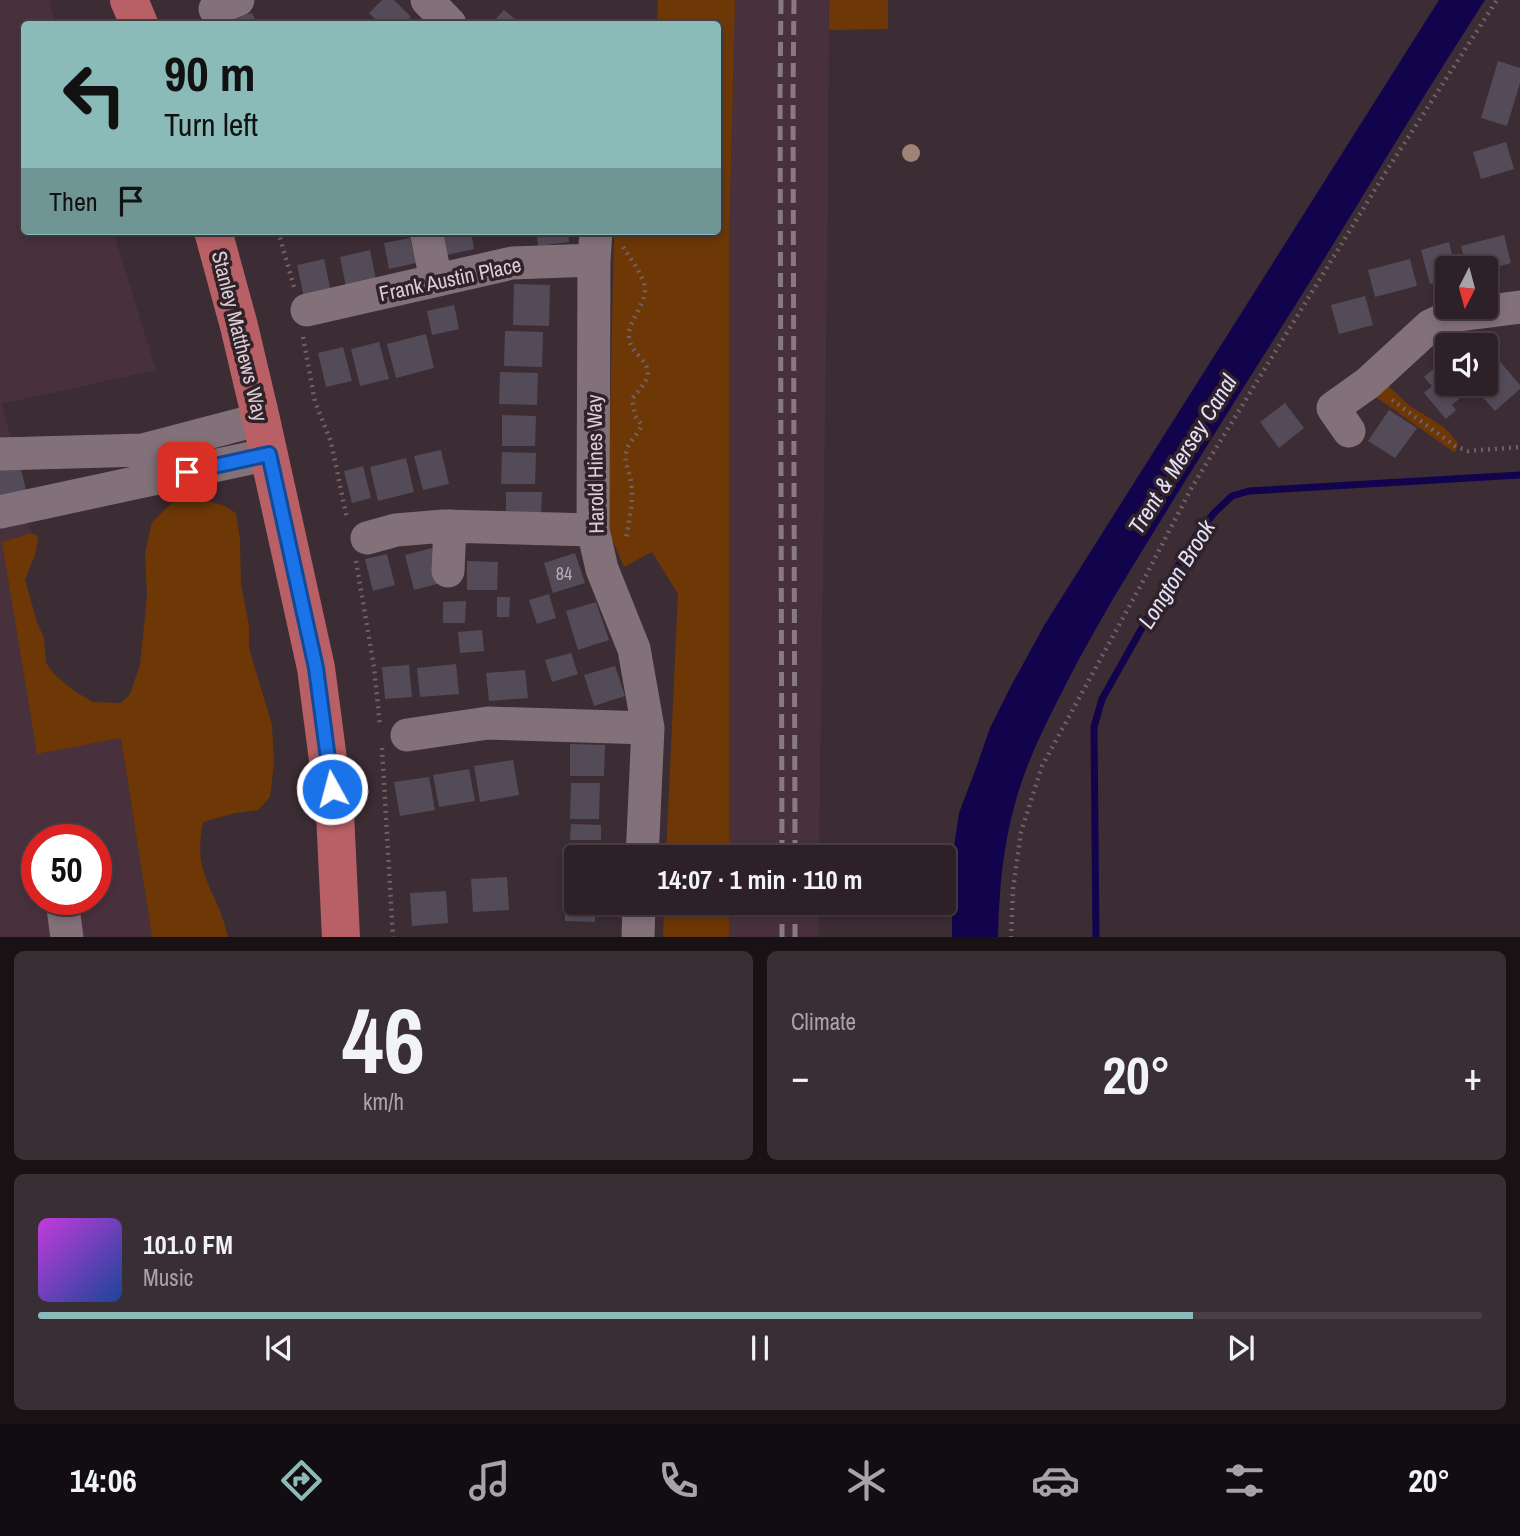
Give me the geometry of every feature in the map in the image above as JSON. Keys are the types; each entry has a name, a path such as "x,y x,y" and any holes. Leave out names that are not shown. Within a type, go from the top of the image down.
{"main road":[{"path":"129,0 138,21"},
{"name":"Stanley Matthews Way","path":"214,235 239,326 316,668 335,813 341,937"}],"street":[{"path":"427,0 447,21"},
{"path":"427,235 436,280"},
{"name":"Frank Austin Place","path":"301,309 595,243"},
{"name":"Harold Hines Way","path":"595,243 593,530 602,569 634,649 648,728 643,845"},
{"path":"1334,409 1368,383 1430,326 1451,316 1520,307"},
{"path":"0,454 143,450 265,437"},
{"path":"0,512 265,437"},
{"path":"448,571 450,526"},
{"path":"357,539 397,530 450,526 593,530"},
{"path":"389,736 488,723 648,728"},
{"path":"64,915 68,937"},
{"path":"638,937 639,915"}],"path":[{"path":"1011,937 1013,889 1021,832 1042,766 1192,486 1387,170 1497,0"},
{"path":"279,235 301,309 315,402 331,443 357,539 374,667 389,736 393,937"},
{"path":"595,243 619,240 645,283 645,295 630,326 629,338 633,350 649,370 648,377 632,399 635,416 642,425 627,449 626,465 633,498 625,546 620,558 602,569"},
{"path":"1368,383 1455,446 1468,451 1520,447"}],"shaded area":[{"path":"0,0 49,0 55,21 21,21 21,235 114,235 156,370 2,404 26,490 23,507 31,533 2,542 37,754 121,738 152,937 0,937"},
{"path":"658,0 735,0 729,243 729,845 667,845 678,594 652,552 624,567 611,537 608,516 614,235 721,235 721,21 657,21"},
{"path":"735,0 829,0 819,845 729,845 729,243"},
{"path":"829,0 888,0 888,29 829,30"},
{"path":"1387,385 1410,406 1444,427 1458,443 1455,453 1373,395"},
{"path":"195,496 236,513 241,584 249,626 249,648 272,725 274,764 270,797 258,810 203,822 201,860 228,937 152,937 121,738 37,754 2,542 31,533 38,536 36,552 25,580 44,638 46,663 55,675 74,691 93,702 121,703 130,694 140,665 147,596 145,553 152,522 172,503"},
{"path":"664,915 729,915 729,937 663,937"},
{"path":"729,915 818,915 819,937 729,937"}],"water":[{"name":"Trent & Mersey Canal","path":"1439,0 1485,0 1142,551 1047,721 1025,773 1008,834 1002,868 998,937 952,937 952,915 956,915 954,845 959,813 990,728 1045,624"}],"building":[{"path":"382,0 394,0 411,17 406,21 377,21 369,13"},
{"path":"504,10 517,21 494,21"},
{"path":"252,13 256,21 229,21"},
{"path":"1498,61 1520,68 1520,83 1507,126 1481,118"},
{"path":"1506,142 1514,169 1481,179 1473,152"},
{"path":"438,235 472,235 474,249 442,256"},
{"path":"537,235 568,235 569,242 538,246"},
{"path":"1504,235 1511,263 1498,267 1498,256 1464,256 1461,246"},
{"path":"410,238 416,263 389,269 384,243"},
{"path":"1449,242 1452,256 1435,256 1435,283 1430,284 1421,250"},
{"path":"370,250 376,280 346,287 340,257"},
{"path":"324,259 331,292 304,297 297,265"},
{"path":"1410,259 1417,286 1375,297 1368,270"},
{"path":"514,284 550,285 549,326 513,325"},
{"path":"1365,296 1373,325 1339,334 1331,305"},
{"path":"454,305 459,329 432,335 427,311"},
{"path":"505,331 543,332 542,367 504,366"},
{"path":"426,334 434,368 396,378 387,344"},
{"path":"379,342 389,379 360,386 351,349"},
{"path":"343,347 352,381 326,387 318,353"},
{"path":"1498,359 1520,385 1520,389 1495,411 1482,396 1498,396"},
{"path":"1435,368 1435,396 1463,396 1452,405 1456,410 1446,419 1424,393 1432,386 1424,377"},
{"path":"500,372 538,373 537,405 499,404"},
{"path":"1285,403 1304,428 1279,448 1260,422"},
{"path":"1389,410 1417,428 1395,458 1368,441"},
{"path":"502,415 536,416 535,446 502,446"},
{"path":"441,450 449,484 423,490 414,456"},
{"path":"502,452 536,453 535,484 501,484"},
{"path":"406,458 414,492 378,501 370,467"},
{"path":"19,462 26,490 0,496 0,467"},
{"path":"363,466 371,498 352,503 344,471"},
{"path":"506,492 542,492 541,516 506,516"},
{"path":"432,548 441,583 414,590 405,555"},
{"path":"575,553 585,583 553,593 544,563"},
{"path":"387,554 395,585 373,591 365,559"},
{"path":"467,561 498,562 497,590 467,590"},
{"path":"549,594 556,618 537,624 529,600"},
{"path":"497,597 510,597 509,617 497,617"},
{"path":"466,601 465,623 443,623 443,602"},
{"path":"596,602 609,640 578,650 566,611"},
{"path":"482,630 484,651 460,653 458,632"},
{"path":"571,653 578,674 552,682 545,660"},
{"path":"456,664 459,694 420,697 417,668"},
{"path":"409,665 412,697 385,699 382,667"},
{"path":"615,666 625,696 594,706 584,675"},
{"path":"525,670 528,698 489,701 486,673"},
{"path":"570,744 605,745 604,776 570,776"},
{"path":"513,760 519,795 480,802 474,766"},
{"path":"469,769 475,801 439,807 433,775"},
{"path":"429,777 435,810 400,816 394,782"},
{"path":"571,783 600,783 599,819 570,819"},
{"path":"571,824 601,825 601,840 570,840"},
{"path":"507,877 509,910 473,912 471,879"},
{"path":"446,891 448,923 412,926 410,893"},
{"path":"565,915 595,915 595,922 565,921"}],"waterway":[{"name":"Longton Brook","path":"1096,937 1094,727 1102,699 1199,531 1215,512 1232,496 1249,491 1520,475"}],"railway":[{"path":"781,0 782,845"},
{"path":"794,0 795,845"},
{"path":"782,915 782,937"},
{"path":"795,915 795,937"}],"route":[{"path":"187,472 269,454 316,668 332,789"}]}
